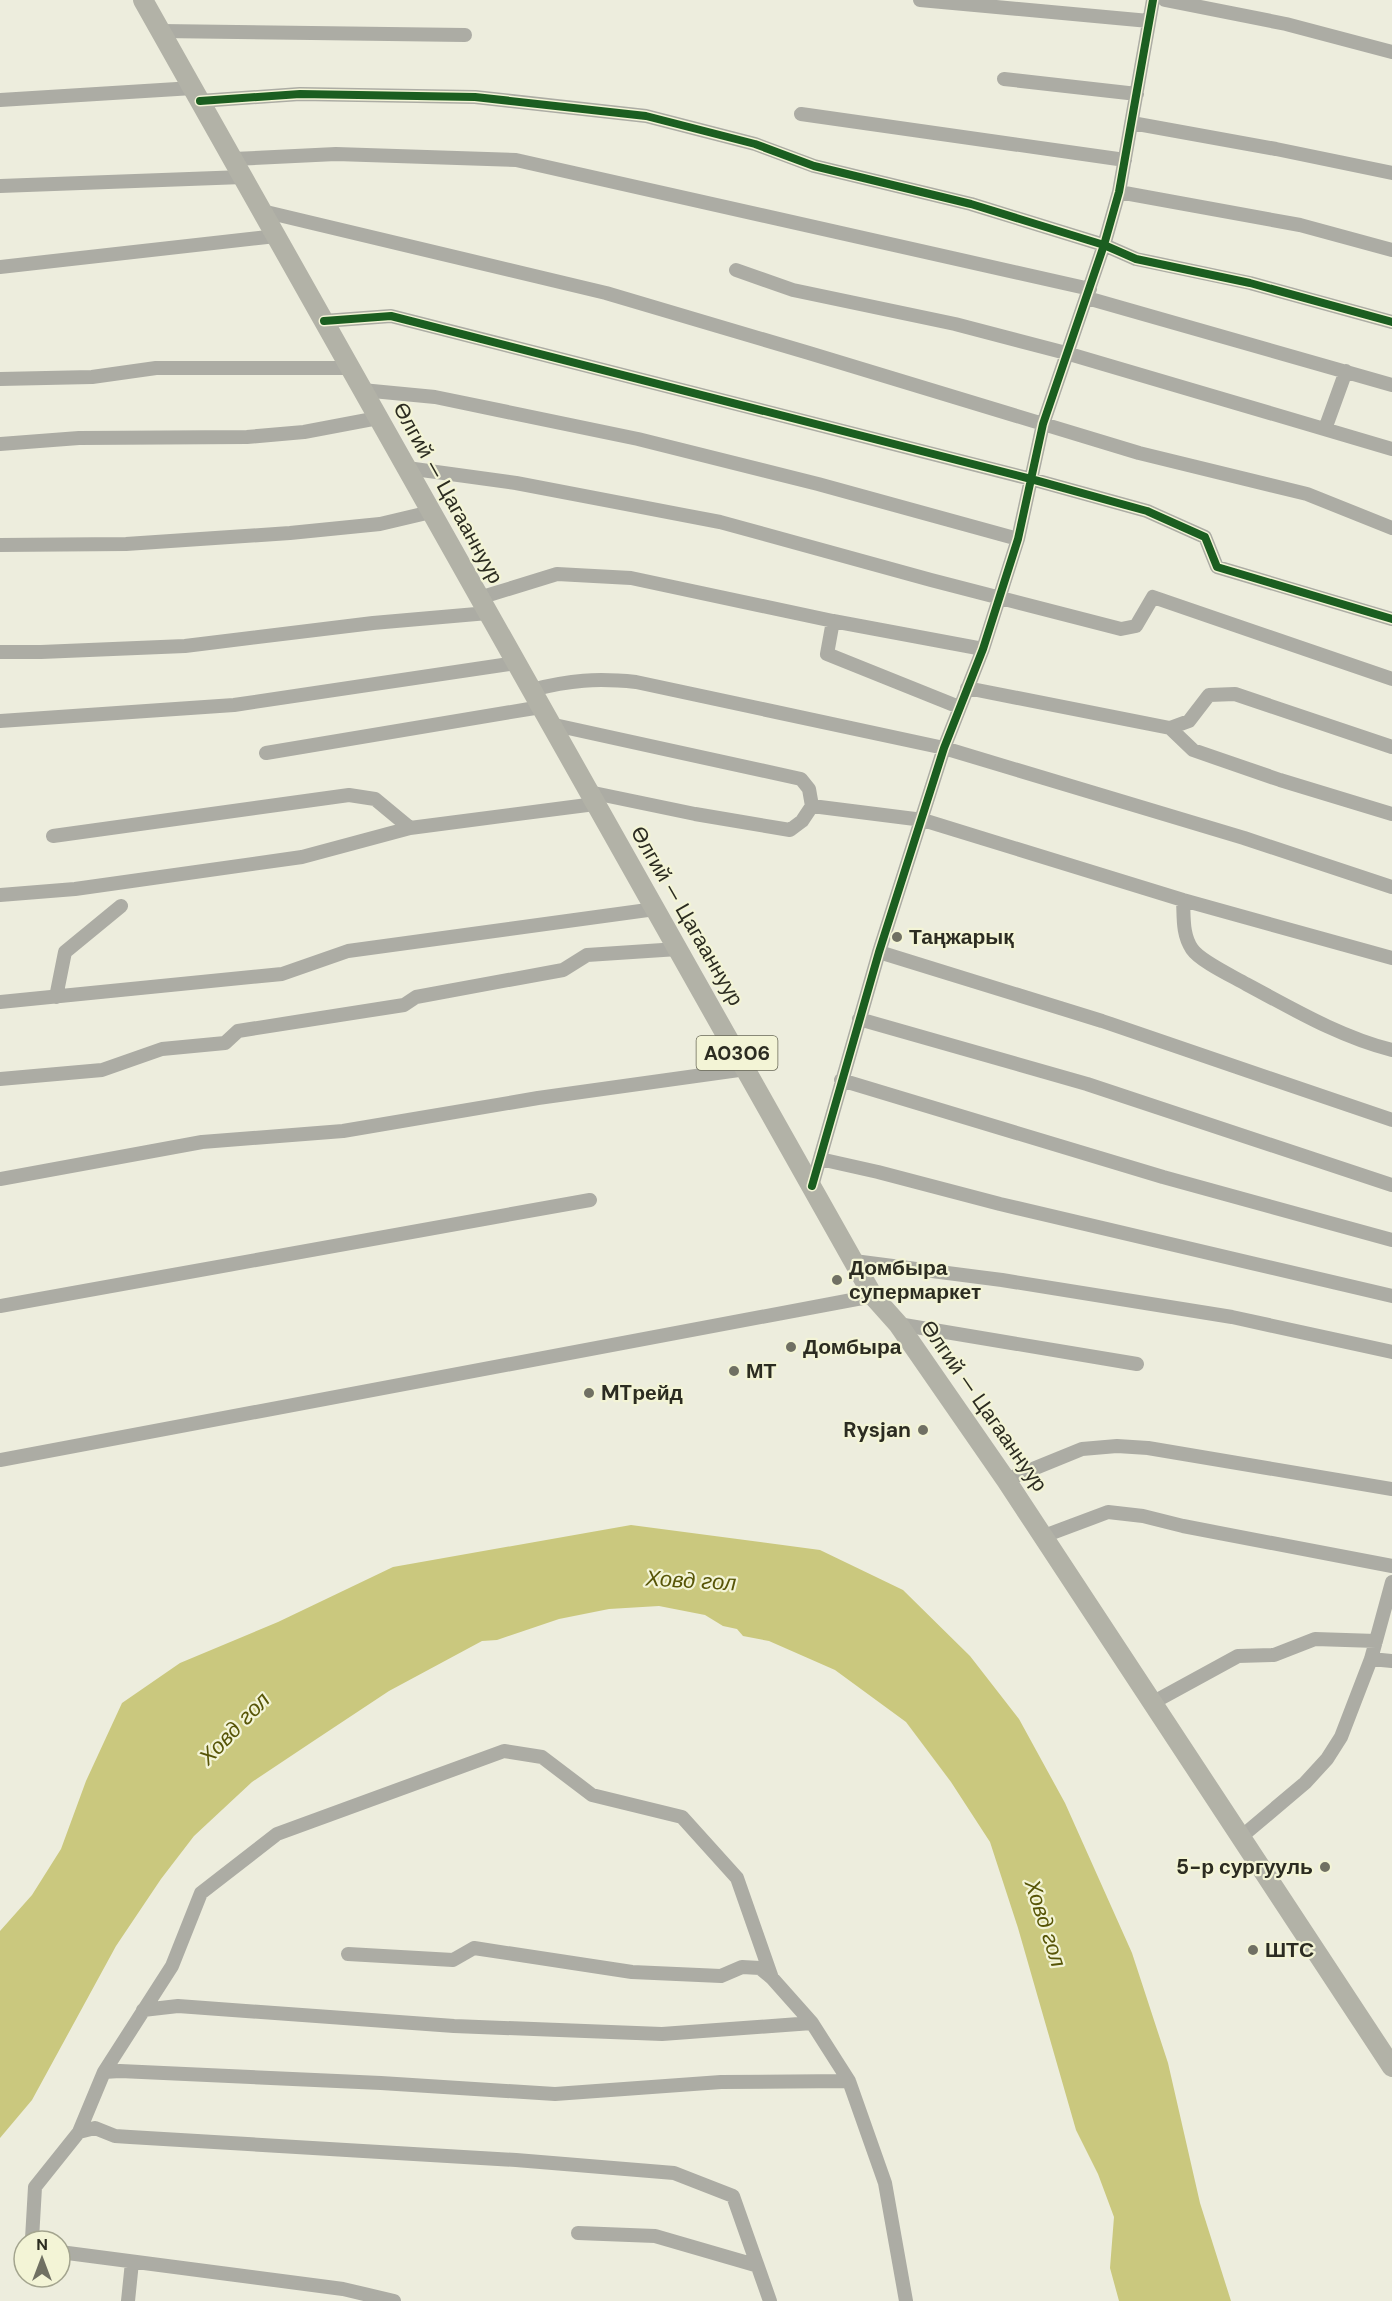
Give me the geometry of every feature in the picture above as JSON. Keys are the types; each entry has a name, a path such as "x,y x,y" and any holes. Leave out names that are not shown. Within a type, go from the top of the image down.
{"highway":[{"name":"Өлгий — Цагааннуур","path":"143,0 873,1296 898,1324 1044,1536 1392,2067"}],"street":[{"path":"920,0 1149,21"},
{"path":"812,1186 879,952 923,820 944,748 983,649 1000,598 1018,539 1043,424 1104,245 1119,192 1154,0"},
{"path":"1165,0 1286,24 1392,52"},
{"path":"161,31 465,34"},
{"path":"1004,79 1137,94"},
{"path":"0,100 300,94 475,97 646,116 755,144 814,165 971,204 1104,245 1136,259 1250,283 1392,322"},
{"path":"801,114 1125,160"},
{"path":"1132,123 1392,173"},
{"path":"233,159 336,154 516,160 1089,294 1392,384"},
{"path":"0,186 243,177"},
{"path":"1119,192 1300,225 1392,250"},
{"path":"262,210 606,293 1138,453 1307,494 1392,528"},
{"path":"0,267 276,236"},
{"path":"736,270 793,290 955,324 1066,352 1392,449"},
{"path":"324,321 391,316 1031,479 1147,511 1204,537 1217,567 1392,619"},
{"path":"0,379 92,377 156,368 350,368"},
{"path":"1324,429 1346,371"},
{"path":"362,390 435,397 638,439 818,484 1018,539"},
{"path":"0,444 80,438 247,436 304,432 378,418"},
{"path":"406,468 516,483 720,522 1121,629 1136,626 1153,597 1392,679"},
{"path":"0,545 126,544 290,533 380,524 431,512"},
{"path":"0,652 185,646 374,623 484,606 557,574 631,578 832,621 983,649"},
{"path":"832,621 827,654 959,707"},
{"path":"0,721 234,705 516,663"},
{"path":"541,707 567,681 602,679 636,682 944,748 1244,838 1392,887"},
{"path":"967,688 1170,728 1189,721 1209,695 1235,694 1392,747"},
{"path":"0,895 75,889 302,857 410,828 592,798 790,830 802,821 812,806 809,789 801,779 541,707 266,753"},
{"path":"1170,728 1193,750 1280,780 1392,814"},
{"path":"53,836 349,795 375,799 410,828"},
{"path":"812,806 923,820 1183,900 1392,958"},
{"path":"1183,900 1184,932 1193,950 1222,971 1317,1022 1376,1046 1392,1050"},
{"path":"56,997 65,952 121,906"},
{"path":"0,1002 282,974 348,951 655,909"},
{"path":"0,1079 102,1070 162,1049 225,1043 238,1031 404,1005 416,997 563,970 587,955 678,949"},
{"path":"879,952 1102,1022 1392,1120"},
{"path":"859,1019 1087,1084 1392,1185"},
{"path":"0,1179 202,1142 343,1131 538,1098 746,1069"},
{"path":"841,1080 1163,1177 1392,1240"},
{"path":"820,1159 1000,1204 1392,1296"},
{"path":"0,1306 590,1200"},
{"path":"854,1261 1002,1280 1232,1317 1392,1352"},
{"path":"0,1460 873,1296"},
{"path":"898,1324 1137,1364"},
{"path":"1006,1480 1082,1449 1117,1446 1148,1448 1392,1489"},
{"path":"1044,1536 1108,1512 1143,1516 1183,1526 1392,1566"},
{"path":"1241,1837 1305,1783 1327,1759 1341,1737 1371,1659 1391,1587"},
{"path":"1152,1702 1238,1656 1274,1655 1315,1639 1376,1641"},
{"path":"1371,1659 1392,1661"},
{"path":"33,2229 35,2187 79,2132 104,2072 172,1966 201,1893 278,1834 504,1751 542,1757 592,1795 682,1817 737,1878 772,1978"},
{"path":"348,1954 453,1960 474,1948 632,1972 721,1976 742,1967 760,1968 772,1978 812,2023 849,2081 885,2183 906,2301"},
{"path":"143,2010 178,2006 454,2026 662,2034 812,2023"},
{"path":"104,2072 334,2081 555,2094 721,2082 849,2081"},
{"path":"79,2132 94,2128 122,2137 516,2160 674,2173 733,2196 755,2265 770,2301"},
{"path":"578,2233 655,2236 755,2265"},
{"path":"72,2254 343,2289 394,2301"},
{"path":"128,2301 132,2262"}],"water":[{"name":"Ховд гол","path":"631,1525 820,1550 903,1590 970,1656 1019,1719 1065,1803 1132,1953 1168,2063 1200,2203 1231,2301 1119,2301 1110,2268 1114,2217 1098,2174 1076,2130 1018,1928 990,1842 951,1782 906,1722 835,1670 769,1641 743,1636 737,1629 723,1626 705,1615 659,1606 609,1609 559,1619 497,1640 482,1641 389,1691 252,1782 194,1836 161,1879 116,1946 32,2100 0,2138 0,1931 32,1895 61,1849 86,1781 122,1703 180,1663 278,1622 393,1567"}],"cycle path":[{"path":"812,1186 879,952 944,748 983,649 1018,539 1043,424 1104,245 1119,192 1153,0"},
{"path":"200,101 300,94 475,97 646,116 755,144 814,166 971,204 1104,245 1136,259 1250,283 1392,322"},
{"path":"324,321 391,316 1031,479 1147,511 1205,537 1217,567 1392,619"}],"place":[{"name":"Таңжарық","path":"897,937"},
{"name":"Домбыра супермаркет","path":"837,1280"},
{"name":"Домбыра","path":"791,1347"},
{"name":"МТ","path":"734,1371"},
{"name":"MTрейд","path":"589,1393"},
{"name":"Rysjan","path":"923,1430"},
{"name":"5-р сургууль","path":"1325,1867"},
{"name":"ШТС","path":"1253,1950"}]}
